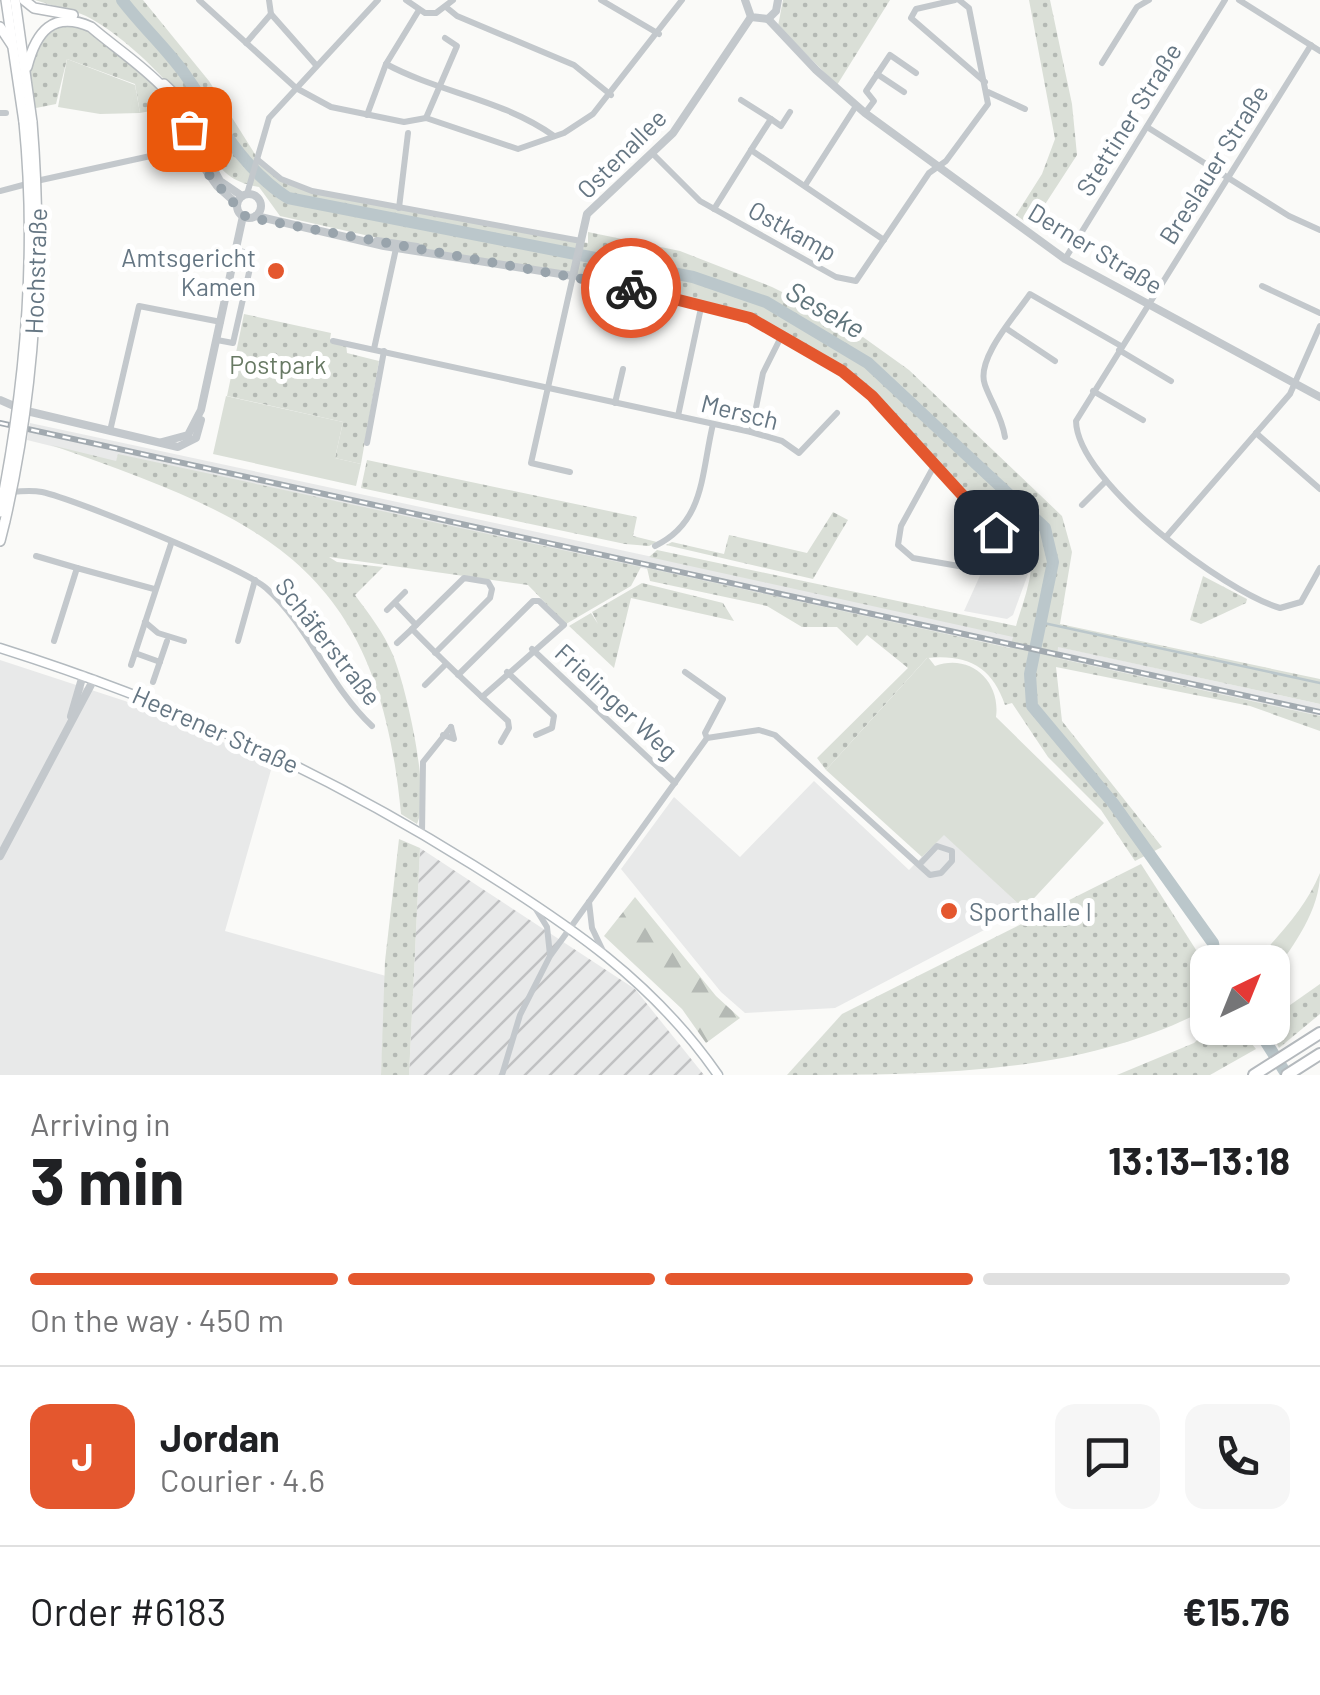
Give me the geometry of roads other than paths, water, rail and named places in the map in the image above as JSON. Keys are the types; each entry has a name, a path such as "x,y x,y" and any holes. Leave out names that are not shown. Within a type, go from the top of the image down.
{"highway":[{"path":"1254,1075 1320,1032"},
{"path":"1287,1075 1320,1054"}],"main road":[{"name":"Hochstraße","path":"6,0 26,99"},
{"name":"Hochstraße","path":"0,541 28,312 27,67 15,0"},
{"path":"24,0 34,8 71,14 100,28 177,95 195,147"},
{"path":"27,67 42,31 52,22 77,20 91,27 173,100 187,121 195,147"},
{"path":"0,27 16,52"},
{"name":"Heerener Straße","path":"0,648 94,679 270,750 422,834 530,900 603,951 674,1016 718,1075"}],"street":[{"path":"199,0 296,88 331,108 404,122 426,118 518,149 554,136 594,114 682,0"},
{"path":"270,0 271,14 316,65"},
{"path":"249,216 246,197 254,182 269,118 378,0"},
{"path":"406,0 419,10 436,14 453,0"},
{"path":"601,0 659,34"},
{"path":"745,0 752,17 768,19 776,11 778,0"},
{"path":"986,82 911,18 916,8 957,0 970,8 986,82 988,92 1025,109"},
{"path":"1102,63 1138,6 1149,0"},
{"name":"Stettiner Straße","path":"1066,259 1225,0"},
{"path":"1239,0 1320,51"},
{"path":"446,8 574,65 610,95"},
{"path":"368,115 386,64 419,10"},
{"path":"245,44 271,14"},
{"name":"Ostenallee","path":"573,276 594,205 674,133 752,17"},
{"name":"Derner Straße","path":"768,19 856,106 1066,259 1320,396"},
{"path":"426,118 457,46 445,38"},
{"name":"Breslauer Straße","path":"1106,481 1076,432 1080,412 1311,45"},
{"path":"865,113 874,101 866,92 890,54 916,74"},
{"path":"386,64 517,114 554,136"},
{"path":"878,74 904,92"},
{"name":"Ostkamp","path":"653,154 686,190 714,209 846,282 861,277 937,167 988,104 988,92"},
{"path":"741,100 781,126 790,112"},
{"path":"856,106 806,189 884,240"},
{"path":"714,209 770,119"},
{"path":"1146,127 1289,216 1320,230"},
{"path":"399,208 408,133"},
{"path":"41,180 195,147 220,181 279,222"},
{"path":"751,150 806,184"},
{"path":"258,163 293,186 580,244"},
{"path":"0,191 23,184"},
{"path":"31,412 178,447 192,442 199,433 240,239 249,216 261,206"},
{"path":"249,216 573,276 702,303 750,318 842,371 900,428 996,532 988,556 970,568 912,558 898,545 901,526 934,466"},
{"path":"374,349 397,245"},
{"path":"217,340 233,343 253,255 238,250"},
{"path":"570,472 531,464 573,276"},
{"path":"1262,286 1320,313"},
{"path":"1004,438 983,376 1030,294 1036,294 1171,381"},
{"path":"678,416 702,303"},
{"path":"110,431 138,306 221,322"},
{"path":"1166,537 1296,383 1320,326"},
{"path":"1007,329 1055,361"},
{"path":"751,432 763,374 782,335"},
{"name":"Mersch","path":"333,341 751,432 782,441 799,452 837,413"},
{"path":"366,443 384,351"},
{"path":"615,403 623,369"},
{"path":"1093,392 1143,420"},
{"path":"0,400 14,406"},
{"path":"655,546 678,534 691,517 712,424"},
{"path":"1256,433 1320,488"},
{"path":"1082,505 1106,481 1211,575 1280,608 1300,602 1320,568"},
{"name":"Schäferstraße","path":"0,493 41,492 255,580 286,612 348,704 372,726"},
{"path":"131,664 171,544"},
{"path":"36,556 154,589"},
{"path":"54,641 77,568"},
{"path":"398,643 464,578 490,585 490,598 435,652"},
{"name":"Schäferstraße","path":"238,641 255,580"},
{"path":"387,610 405,592"},
{"name":"Frielinger Weg","path":"458,675 536,600 564,626 532,649 482,698"},
{"path":"394,602 446,664 508,720 509,728 500,742"},
{"path":"145,622 158,632 184,641"},
{"path":"153,682 167,640"},
{"name":"Frielinger Weg","path":"532,649 675,783"},
{"path":"135,653 160,662"},
{"path":"424,685 446,664"},
{"path":"507,672 554,716 552,728 536,735"},
{"path":"685,672 724,698 705,733 707,738"},
{"path":"71,721 83,675"},
{"path":"0,856 94,679"},
{"path":"502,1075 520,1015 550,956 707,738 759,730 775,735 919,865 936,875 952,861 952,851 937,846 919,865"},
{"path":"422,834 422,762 443,735"},
{"path":"530,900 547,927 550,956"},
{"path":"589,901 592,928 603,951"}],"waterway":[{"name":"Seseke","path":"122,0 177,63 243,157 288,198 693,277 766,302 868,363 1045,528 1053,562 1030,674 1032,706 1113,803 1213,945"},
{"path":"1039,622 1320,683"},
{"name":"Seseke","path":"1268,1045 1287,1075"}],"railway":[{"path":"0,423 1320,712"}],"place":[{"name":"Amtsgericht Kamen","path":"276,271"},
{"name":"Sporthalle I","path":"949,911"}],"park label":[{"name":"Postpark","path":"278,364"}]}
